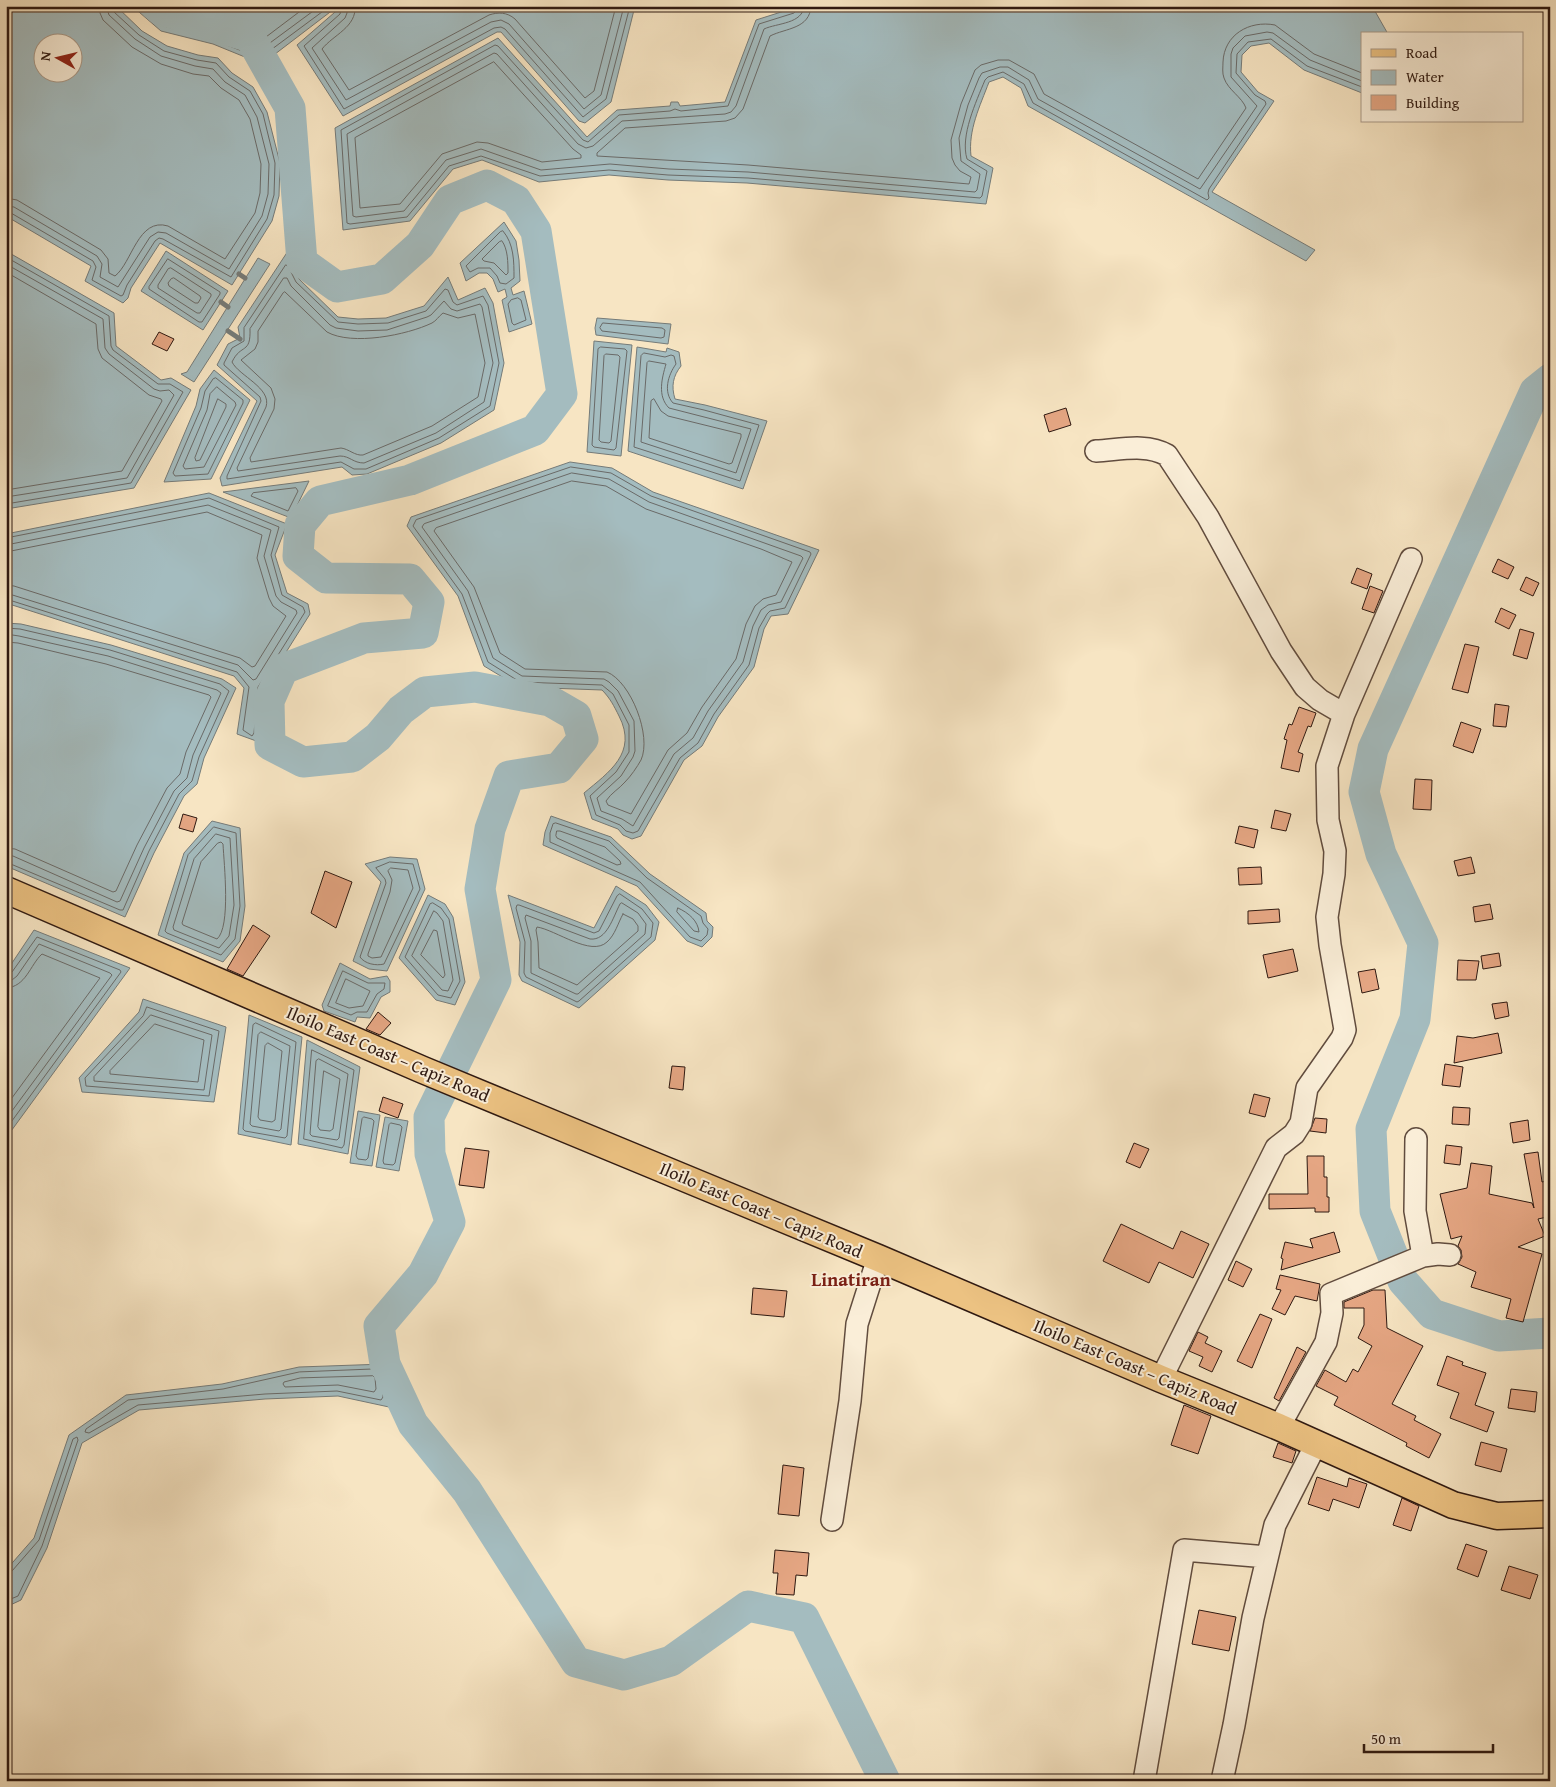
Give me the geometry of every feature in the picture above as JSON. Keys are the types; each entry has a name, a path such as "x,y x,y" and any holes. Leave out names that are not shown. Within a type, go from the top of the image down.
{"main road":[{"name":"Iloilo East Coast – Capiz Road","path":"6,890 423,1070 878,1258 1161,1379 1279,1427 1453,1504 1497,1516 1550,1514"}],"street":[{"path":"1096,452 1147,448 1158,450 1167,455 1208,517 1281,651 1305,687 1320,700 1344,714"},
{"path":"1161,1379 1276,1148 1294,1134 1301,1123 1307,1088 1342,1038 1345,1030 1326,917 1334,874 1335,851 1328,820 1327,766 1344,714 1411,559"},
{"path":"1416,1139 1415,1211 1423,1256"},
{"path":"1279,1427 1326,1342 1332,1313 1331,1294 1423,1256 1450,1255"},
{"path":"832,1520 850,1401 857,1324 878,1258"},
{"path":"1222,1781 1234,1726 1252,1618 1275,1525 1316,1444"},
{"path":"1144,1781 1184,1550 1267,1557"}],"water":[{"path":"6,6 116,6 142,31 167,46 198,55 218,58 232,73 253,87 267,112 280,163 279,196 272,221 232,285 160,243 131,288 128,298 123,303 85,281 91,266 6,216"},
{"path":"132,6 187,6 193,8 195,6 338,6 262,64 213,44 161,31"},
{"path":"342,6 635,6 611,102 585,123 579,121 501,32 497,32 343,116 297,45"},
{"path":"800,6 1372,6 1387,32 1361,32 1361,93 1304,70 1269,43 1251,46 1242,55 1241,72 1258,92 1274,101 1212,192 1315,250 1306,261 1028,106 1021,88 1003,77 989,82 971,137 971,156 993,168 986,204 747,183 668,180 609,175 539,182 482,160 453,169 410,221 343,230 335,128 498,38 587,137 617,110 670,106 671,102 678,102 680,106 725,102 756,20"},
{"path":"504,222 516,241 519,260 520,281 511,288 513,295 524,291 532,324 509,332 502,300 507,297 505,289 498,292 493,279 487,273 479,273 466,281 460,263"},
{"path":"6,251 114,313 116,346 161,380 171,378 191,390 134,488 6,509"},
{"path":"166,251 228,291 203,330 141,291"},
{"path":"288,251 299,279 338,317 358,319 386,318 424,306 448,277 458,300 485,288 493,303 504,363 494,410 441,443 367,474 352,475 342,467 222,486 220,478 257,401 217,365 228,344 240,338 238,327"},
{"path":"258,258 270,264 194,382 181,374 187,372"},
{"path":"597,318 671,324 668,344 596,335"},
{"path":"594,341 632,345 621,456 587,452"},
{"path":"637,347 666,352 667,348 679,352 681,366 674,381 675,399 767,421 743,489 628,451"},
{"path":"214,370 250,400 211,479 164,482 196,406 200,389"},
{"path":"570,462 612,468 653,492 819,550 788,614 771,616 764,629 754,667 718,717 702,746 684,760 641,836 632,839 623,835 618,829 592,819 584,793 611,769 623,751 625,741 624,729 610,699 602,690 519,687 484,666 458,596 407,526 411,517"},
{"path":"309,481 291,518 223,492"},
{"path":"209,493 287,524 275,555 287,593 308,604 310,614 263,689 259,742 237,734 244,688 234,676 6,603 6,534"},
{"path":"6,623 21,624 111,645 222,679 236,688 204,758 197,784 184,796 154,853 125,917 6,866"},
{"path":"551,816 611,837 650,874 706,913 707,921 713,927 712,937 702,947 687,941 637,886 543,845 545,832"},
{"path":"212,821 240,828 245,906 240,941 223,962 158,935 184,853"},
{"path":"390,857 417,859 425,889 387,971 369,969 353,961 381,882 365,864"},
{"path":"616,886 646,905 659,922 655,940 579,1008 522,981 519,975 520,942 508,895 594,928"},
{"path":"428,895 445,904 453,917 465,982 455,1005 436,1000 399,958"},
{"path":"34,930 130,968 6,1138 6,972"},
{"path":"340,963 370,979 387,976 390,981 390,992 381,997 370,1018 357,1017 355,1022 324,1011 322,1005"},
{"path":"143,999 226,1027 214,1102 82,1092 79,1078 139,1012"},
{"path":"249,1015 302,1037 291,1145 238,1134"},
{"path":"307,1040 360,1067 348,1154 298,1144"},
{"path":"358,1111 380,1115 372,1166 350,1163"},
{"path":"385,1117 408,1121 399,1171 376,1167"},
{"path":"385,1364 389,1407 338,1396 265,1399 139,1410 82,1443 47,1548 21,1600 6,1607 6,1570 34,1538 69,1435 126,1395 222,1384 299,1367"}],"building":[{"path":"159,332 174,339 167,351 152,344"},
{"path":"1066,408 1071,425 1049,432 1044,415"},
{"path":"1498,559 1514,567 1508,579 1492,572"},
{"path":"1357,568 1372,574 1367,589 1351,583"},
{"path":"1526,577 1539,583 1533,596 1520,590"},
{"path":"1370,586 1383,591 1374,613 1362,609"},
{"path":"1501,608 1516,615 1509,629 1495,622"},
{"path":"1520,629 1534,633 1527,659 1513,655"},
{"path":"1465,644 1479,647 1468,693 1452,689"},
{"path":"1495,704 1509,706 1506,727 1493,726"},
{"path":"1299,707 1316,713 1311,727 1308,726 1298,752 1303,754 1299,772 1281,768 1287,740 1284,739 1289,724 1292,725"},
{"path":"1461,722 1481,729 1473,753 1453,746"},
{"path":"1415,779 1432,780 1431,810 1413,809"},
{"path":"1275,810 1291,814 1286,831 1271,828"},
{"path":"183,814 197,818 193,832 179,828"},
{"path":"1239,826 1258,830 1254,848 1235,843"},
{"path":"1471,857 1475,873 1458,876 1454,861"},
{"path":"1261,867 1262,884 1239,885 1238,868"},
{"path":"325,871 352,882 336,928 311,913"},
{"path":"1490,904 1493,919 1475,922 1473,907"},
{"path":"1279,909 1280,922 1248,924 1248,911"},
{"path":"253,925 270,936 243,976 227,969"},
{"path":"1293,949 1298,971 1268,978 1263,955"},
{"path":"1499,953 1501,966 1483,969 1481,956"},
{"path":"1458,960 1479,961 1476,980 1457,980"},
{"path":"1375,969 1379,989 1362,993 1358,972"},
{"path":"1507,1002 1509,1016 1495,1019 1492,1004"},
{"path":"378,1012 391,1023 380,1035 366,1029"},
{"path":"1498,1033 1502,1053 1454,1063 1457,1036 1473,1038"},
{"path":"1445,1064 1463,1067 1460,1087 1442,1085"},
{"path":"672,1066 685,1067 683,1090 669,1088"},
{"path":"1254,1094 1270,1098 1265,1117 1249,1113"},
{"path":"383,1097 403,1104 398,1118 379,1111"},
{"path":"1453,1107 1470,1108 1469,1125 1452,1124"},
{"path":"1315,1118 1327,1119 1326,1133 1310,1131"},
{"path":"1528,1120 1530,1140 1513,1143 1510,1123"},
{"path":"1134,1143 1149,1149 1140,1168 1126,1162"},
{"path":"1446,1145 1462,1147 1460,1165 1444,1163"},
{"path":"465,1148 489,1151 484,1188 459,1185"},
{"path":"1538,1152 1542,1182 1550,1180 1550,1198 1545,1199 1547,1217 1538,1219 1545,1236 1518,1247 1542,1254 1523,1322 1506,1318 1511,1299 1471,1287 1476,1272 1458,1264 1462,1257 1458,1246 1462,1236 1451,1239 1440,1194 1467,1188 1471,1163 1492,1166 1489,1194 1532,1203 1534,1208 1524,1154"},
{"path":"1307,1156 1324,1156 1324,1177 1327,1177 1329,1212 1315,1212 1315,1208 1269,1209 1269,1194 1308,1194"},
{"path":"1121,1224 1173,1249 1181,1231 1209,1244 1193,1278 1159,1262 1149,1283 1103,1261"},
{"path":"1334,1232 1340,1252 1281,1270 1283,1259 1281,1258 1285,1242 1313,1248 1310,1239"},
{"path":"1236,1261 1252,1269 1243,1287 1228,1280"},
{"path":"1280,1275 1320,1284 1317,1301 1295,1296 1285,1315 1272,1309 1281,1290 1276,1289"},
{"path":"753,1288 787,1291 784,1317 751,1314"},
{"path":"1373,1290 1385,1290 1387,1328 1423,1346 1392,1404 1416,1416 1414,1420 1441,1434 1429,1458 1406,1446 1407,1443 1334,1405 1338,1397 1316,1386 1325,1370 1346,1382 1353,1369 1358,1372 1372,1346 1358,1338 1364,1325 1364,1308 1344,1308 1344,1302"},
{"path":"1260,1314 1272,1319 1252,1368 1237,1361"},
{"path":"1198,1332 1208,1337 1205,1343 1222,1351 1212,1372 1199,1366 1203,1357 1189,1351"},
{"path":"1297,1347 1306,1352 1279,1401 1274,1398"},
{"path":"1447,1356 1463,1362 1462,1365 1486,1373 1475,1405 1494,1412 1487,1432 1450,1418 1459,1393 1437,1385"},
{"path":"1511,1389 1537,1392 1535,1412 1508,1408"},
{"path":"1184,1405 1211,1416 1198,1454 1171,1445"},
{"path":"1481,1442 1507,1449 1501,1472 1475,1465"},
{"path":"1278,1443 1296,1451 1292,1463 1273,1457"},
{"path":"783,1465 804,1468 799,1516 778,1514"},
{"path":"1317,1477 1347,1487 1349,1478 1367,1484 1359,1508 1333,1499 1329,1511 1308,1504"},
{"path":"1402,1498 1419,1506 1411,1531 1393,1525"},
{"path":"1466,1544 1487,1551 1478,1577 1457,1569"},
{"path":"775,1550 809,1553 807,1576 796,1575 794,1595 776,1594 778,1573 773,1573"},
{"path":"1509,1566 1538,1575 1530,1599 1501,1590"},
{"path":"1199,1610 1236,1617 1229,1651 1192,1644"}],"waterway":[{"path":"156,6 161,10 250,37 290,108 302,262 337,287 382,279 420,245 450,200 487,185 516,200 536,231 562,394 535,430 410,480 320,501 300,525 298,556 326,578 410,579 429,602 423,633 364,638 283,669 269,701 270,745 303,762 352,757 378,737 401,710 425,692 475,687 550,701 576,716 583,739 559,768 509,776 490,829 480,889 496,980 429,1117 430,1154 450,1222 423,1274 379,1326 385,1364 413,1424 467,1491 576,1662 624,1675 671,1661 748,1606 804,1618 885,1781"},
{"path":"239,274 245,278"},
{"path":"221,302 228,307"},
{"path":"228,331 240,339"},
{"path":"1550,379 1535,391 1373,749 1364,792 1381,854 1423,943 1415,1019 1371,1129 1375,1211 1403,1281 1432,1314 1499,1336 1550,1333"}],"district":[{"name":"Linatiran","path":"851,1279"}]}
